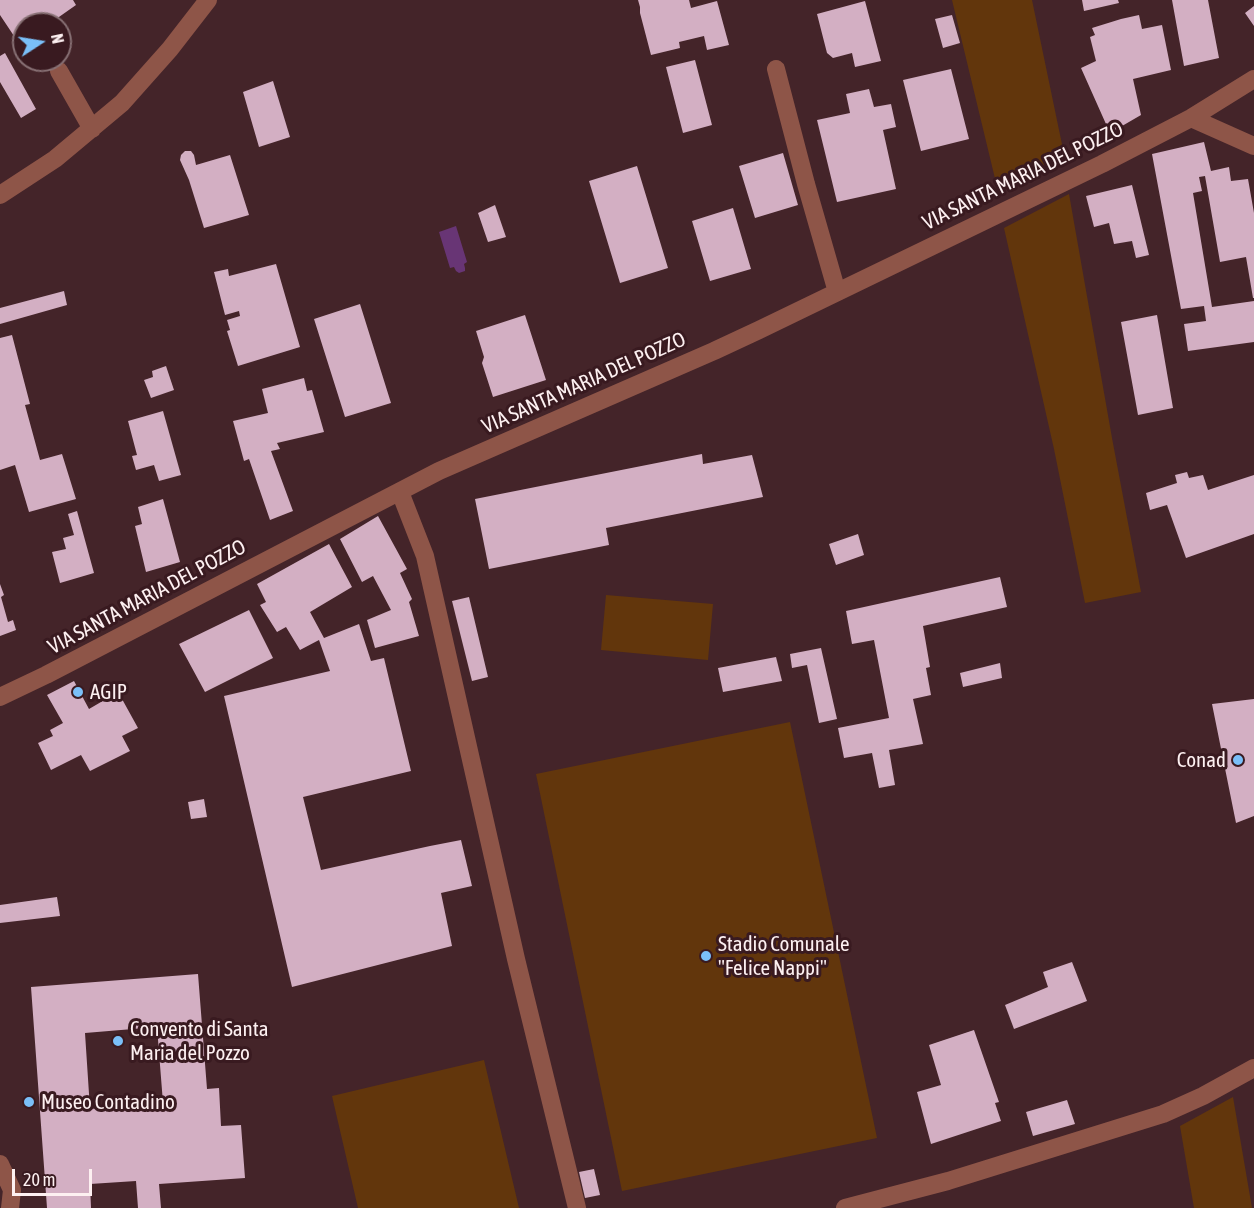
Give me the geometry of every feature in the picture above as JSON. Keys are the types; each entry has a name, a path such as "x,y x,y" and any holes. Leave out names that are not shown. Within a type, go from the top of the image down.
{"street":[{"path":"0,195 55,159 122,103 170,49 208,0"},
{"path":"776,69 837,292"},
{"path":"60,72 92,129"},
{"name":"VIA SANTA MARIA DEL POZZO","path":"0,697 440,471 714,351 837,292 1102,164 1191,118 1254,80"},
{"path":"1191,118 1254,146"},
{"path":"400,492 425,556 516,958 577,1208"},
{"path":"845,1208 948,1181 1163,1114 1203,1096 1254,1068"},
{"path":"0,1164 12,1190 10,1208"}],"shaded area":[{"path":"952,0 1032,0 1064,154 998,191"},
{"path":"1069,194 1141,592 1085,603 1054,449 1004,228"},
{"path":"456,226 467,262 464,264 465,271 459,273 454,267 450,268 439,232"},
{"path":"606,595 713,604 708,660 601,650"},
{"name":"Stadio Comunale \"Felice Nappi\"","path":"790,722 877,1138 622,1191 536,774"},
{"path":"484,1060 519,1208 358,1208 332,1096"},
{"path":"1233,1097 1252,1208 1194,1208 1180,1126"}],"building":[{"path":"0,0 73,0 76,5 66,12 12,12 12,33 0,15"},
{"path":"638,0 689,0 691,8 717,1 729,45 707,50 704,36 679,42 680,48 651,55"},
{"path":"1082,0 1118,0 1119,3 1084,11"},
{"path":"1172,0 1208,0 1219,58 1184,66"},
{"path":"865,1 881,61 855,67 852,53 833,58 827,53 817,14"},
{"path":"1254,6 1254,26 1245,13"},
{"path":"952,15 960,43 943,48 935,19"},
{"path":"1139,15 1142,29 1162,25 1171,70 1133,79 1141,115 1110,133 1081,68 1096,61 1090,37 1095,35 1092,28"},
{"path":"5,53 12,66 12,72 16,72 36,109 21,118 0,82 0,56"},
{"path":"695,60 712,125 683,133 666,67"},
{"path":"951,69 969,139 921,151 903,80"},
{"path":"273,81 290,137 259,147 243,92"},
{"path":"869,89 874,107 891,104 896,127 883,130 896,189 837,202 817,120 850,113 846,94"},
{"path":"1204,142 1211,171 1229,167 1231,181 1248,179 1254,213 1254,298 1246,257 1220,262 1205,176 1199,177 1202,191 1193,193 1212,307 1254,301 1254,342 1188,351 1184,324 1206,321 1204,306 1181,309 1152,154"},
{"path":"185,151 191,151 196,165 230,155 249,215 204,228 189,180 180,160"},
{"path":"783,153 798,205 755,218 739,166"},
{"path":"637,166 668,268 620,283 589,181"},
{"path":"1132,185 1149,255 1136,258 1132,241 1114,244 1109,223 1094,227 1086,196"},
{"path":"495,205 506,237 488,242 478,213"},
{"path":"733,208 751,269 710,281 692,221"},
{"path":"276,264 300,347 238,366 227,331 230,330 227,320 240,316 239,311 225,315 214,272 228,269 229,276"},
{"path":"64,291 67,305 0,324 0,308"},
{"path":"360,304 391,403 345,417 314,319"},
{"path":"525,315 546,380 493,397 482,363 484,357 476,331"},
{"path":"1157,315 1173,408 1138,415 1121,322"},
{"path":"12,335 30,404 25,405 40,460 62,454 76,499 29,512 15,465 0,470 0,338"},
{"path":"166,366 174,390 151,398 144,380 153,377 152,371"},
{"path":"304,378 307,391 312,390 324,432 277,443 280,449 271,451 293,511 270,520 249,459 244,461 233,421 268,413 262,389"},
{"path":"163,411 181,475 159,481 154,465 136,470 132,456 137,455 128,421"},
{"path":"702,454 703,464 752,455 763,497 606,528 609,545 489,569 475,499"},
{"path":"1187,472 1189,478 1203,475 1208,490 1254,475 1254,534 1186,558 1167,505 1150,510 1146,493 1177,483 1175,475"},
{"path":"163,499 180,562 146,572 135,526 142,524 138,507"},
{"path":"77,511 94,573 60,583 52,552 66,549 63,538 74,535 68,514"},
{"path":"378,516 407,569 400,573 412,599 409,602 419,636 375,648 367,620 391,610 373,576 362,582 340,539"},
{"path":"858,534 864,555 836,565 829,544"},
{"path":"329,544 352,587 310,612 324,638 359,624 371,661 384,658 411,771 303,797 321,870 461,840 472,886 441,893 452,946 292,987 224,696 330,671 319,640 300,650 286,627 277,632 260,605 266,602 257,584"},
{"path":"1000,577 1007,607 923,626 930,667 926,668 931,695 913,699 923,744 889,750 895,785 879,788 872,753 844,758 838,728 889,718 874,640 852,644 846,611"},
{"path":"0,584 8,622 13,620 16,630 0,636"},
{"path":"469,597 488,677 472,681 452,601"},
{"path":"249,610 273,658 205,692 179,644"},
{"path":"821,648 837,719 819,723 807,665 792,668 790,654"},
{"path":"776,657 782,681 723,692 718,668"},
{"path":"1000,663 1002,678 963,687 960,673"},
{"path":"74,681 89,709 113,695 116,701 122,699 138,728 122,736 130,751 90,771 81,755 51,770 38,743 53,736 50,730 63,723 47,695"},
{"name":"Conad","path":"1254,699 1254,816 1236,823 1212,704"},
{"path":"204,799 207,817 191,819 188,802"},
{"path":"57,897 60,916 0,923 0,905"},
{"path":"1072,962 1087,1001 1014,1029 1005,1005 1048,987 1043,972"},
{"name":"Convento di Santa Maria del Pozzo","path":"198,974 207,1089 219,1088 221,1126 241,1125 245,1178 159,1184 161,1208 138,1208 136,1181 90,1184 91,1208 47,1208 31,987","holes":["157,1027 163,1103 90,1109 85,1033"]},
{"path":"974,1030 999,1102 995,1103 1001,1121 931,1144 917,1092 941,1085 929,1045"},
{"path":"1067,1100 1075,1124 1033,1136 1026,1112"},
{"path":"594,1169 600,1195 585,1198 579,1172"}],"place":[{"name":"AGIP","path":"78,692"},
{"name":"Conad","path":"1238,760"},
{"name":"Stadio Comunale \"Felice Nappi\"","path":"706,956"},
{"name":"Convento di Santa Maria del Pozzo","path":"118,1041"},
{"name":"Museo Contadino","path":"29,1102"}]}
